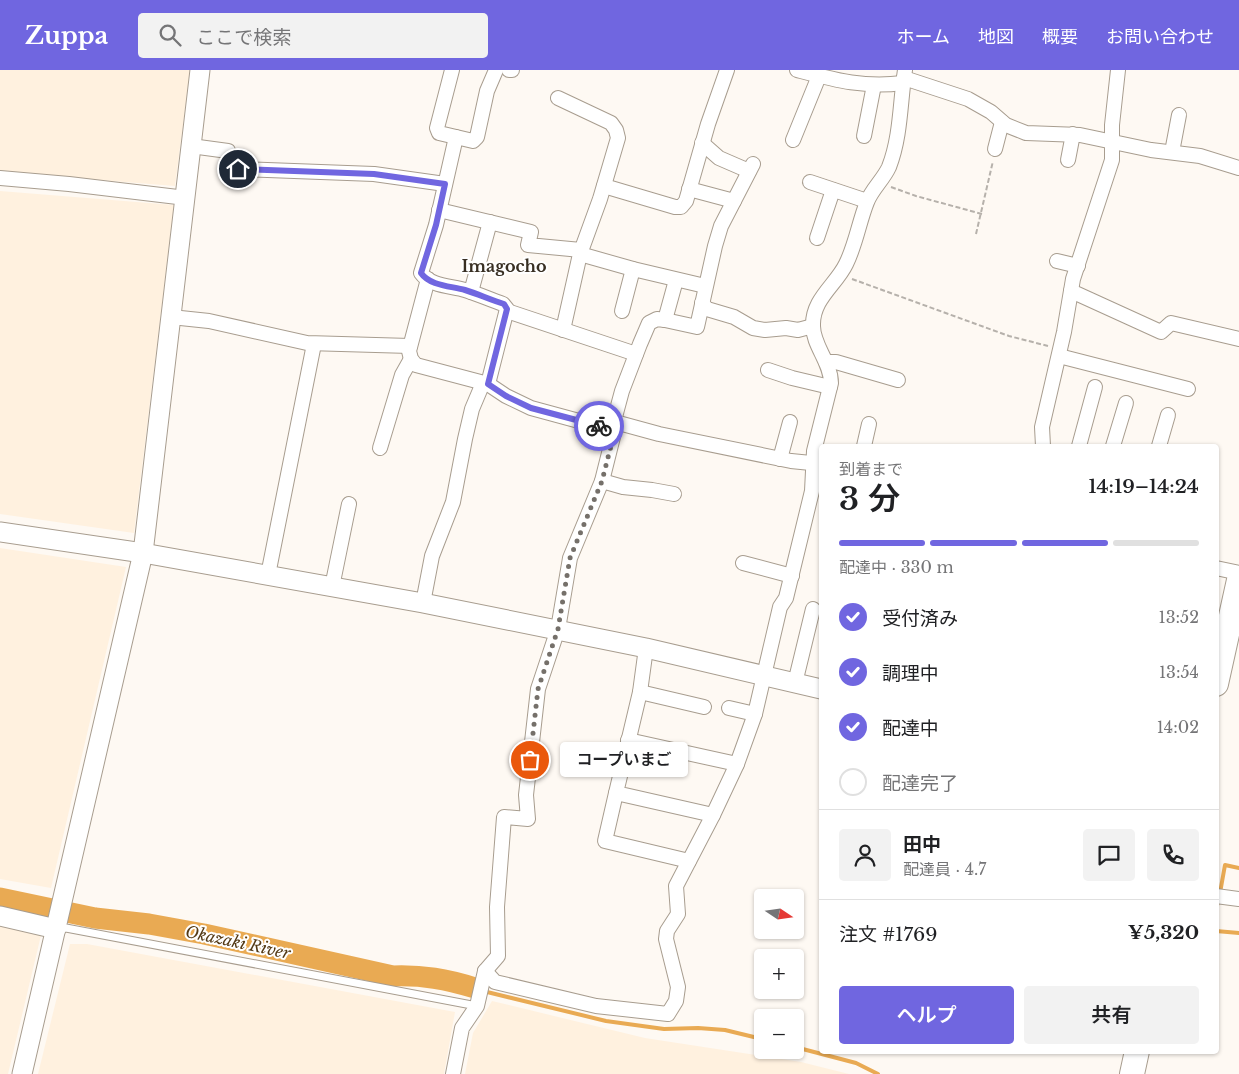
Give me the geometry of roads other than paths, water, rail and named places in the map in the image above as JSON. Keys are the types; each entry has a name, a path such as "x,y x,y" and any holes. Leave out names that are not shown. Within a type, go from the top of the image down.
{"highway":[{"path":"1219,670 1239,580"},
{"path":"1132,1074 1136,1054"}],"street":[{"path":"22,1074 143,553 200,70"},
{"path":"452,70 437,128 439,133 472,141 477,137 486,91 496,70"},
{"path":"604,186 675,207 681,207 686,201 702,143 727,70"},
{"path":"798,70 874,86 904,77 968,99 991,112 1015,130 1026,133 1073,134 1151,150 1200,156 1239,168"},
{"path":"1043,444 1042,427 1060,353 1070,291 1112,160 1112,125 1118,70"},
{"path":"793,140 828,75"},
{"path":"484,974 496,982 596,1006 668,1014 676,1001 678,986 666,939 667,931 678,914 676,886 737,764 755,714 780,607 786,598 812,491 817,464 814,451 830,387 831,374 816,340 813,326 818,305 849,257 868,201 890,165 902,107 904,77"},
{"path":"864,136 874,86"},
{"path":"558,98 611,123 616,130 618,138 604,186 581,252 563,330"},
{"path":"1172,152 1179,115"},
{"path":"995,149 1002,122"},
{"path":"1068,160 1073,134"},
{"path":"423,603 432,556 453,502 472,409 485,384 507,309 504,304 471,292 437,283 424,277 421,273 436,225 456,137"},
{"path":"453,1074 462,1028 477,1003 484,974 498,956 497,908 504,817 528,819 526,796 538,689 558,629 570,558 602,481 622,391 649,323 657,320 666,320 696,327 714,246 721,226 751,168 719,158 702,143"},
{"path":"192,146 228,152 230,165 238,169 374,174 445,184"},
{"path":"0,178 186,198"},
{"path":"810,182 868,201"},
{"path":"689,190 734,201"},
{"path":"817,238 833,190"},
{"path":"439,210 531,232 528,245 581,252 633,269 706,286"},
{"path":"471,292 490,222"},
{"path":"1057,261 1078,266"},
{"path":"622,311 633,269"},
{"path":"380,448 402,375 411,353 428,279"},
{"path":"666,320 676,280"},
{"path":"1070,291 1162,332 1171,323 1239,338"},
{"path":"702,303 707,309 734,316 753,328 798,330 813,326"},
{"path":"506,311 636,354"},
{"path":"171,317 209,321 314,344 411,353"},
{"path":"268,575 314,344"},
{"path":"411,353 416,365 485,384 531,408 601,427 615,425 780,459 817,464"},
{"path":"1060,353 1188,389"},
{"path":"826,362 836,362 898,380"},
{"path":"768,370 830,387"},
{"path":"1080,444 1095,387"},
{"path":"1114,444 1126,403"},
{"path":"1160,444 1168,415"},
{"path":"780,459 790,422"},
{"path":"602,481 623,488 666,495"},
{"path":"332,587 349,504"},
{"path":"0,532 143,553 423,603 646,648 819,689"},
{"path":"743,563 792,576"},
{"path":"1219,569 1239,573"},
{"path":"795,683 813,609"},
{"path":"646,648 640,692 605,841 689,861"},
{"path":"640,692 704,707"},
{"path":"729,708 755,714"},
{"path":"628,740 737,764"},
{"path":"616,793 713,815"},
{"path":"1219,897 1239,899"},
{"path":"0,916 57,925"}],"lane":[{"path":"57,925 477,1003"}],"waterway":[{"path":"1220,893 1225,865 1239,868"},
{"name":"Okazaki River","path":"0,898 95,918 149,924 204,934 393,976 434,978 475,988"},
{"path":"1219,931 1239,933"},
{"path":"483,991 606,1021 664,1029 698,1028 725,1030 754,1037"},
{"path":"804,1049 819,1053"},
{"path":"822,1054 856,1063 878,1074"}],"place":[{"name":"コープいまご","path":"530,760"}],"district":[{"name":"Imagocho","path":"504,266"}]}
